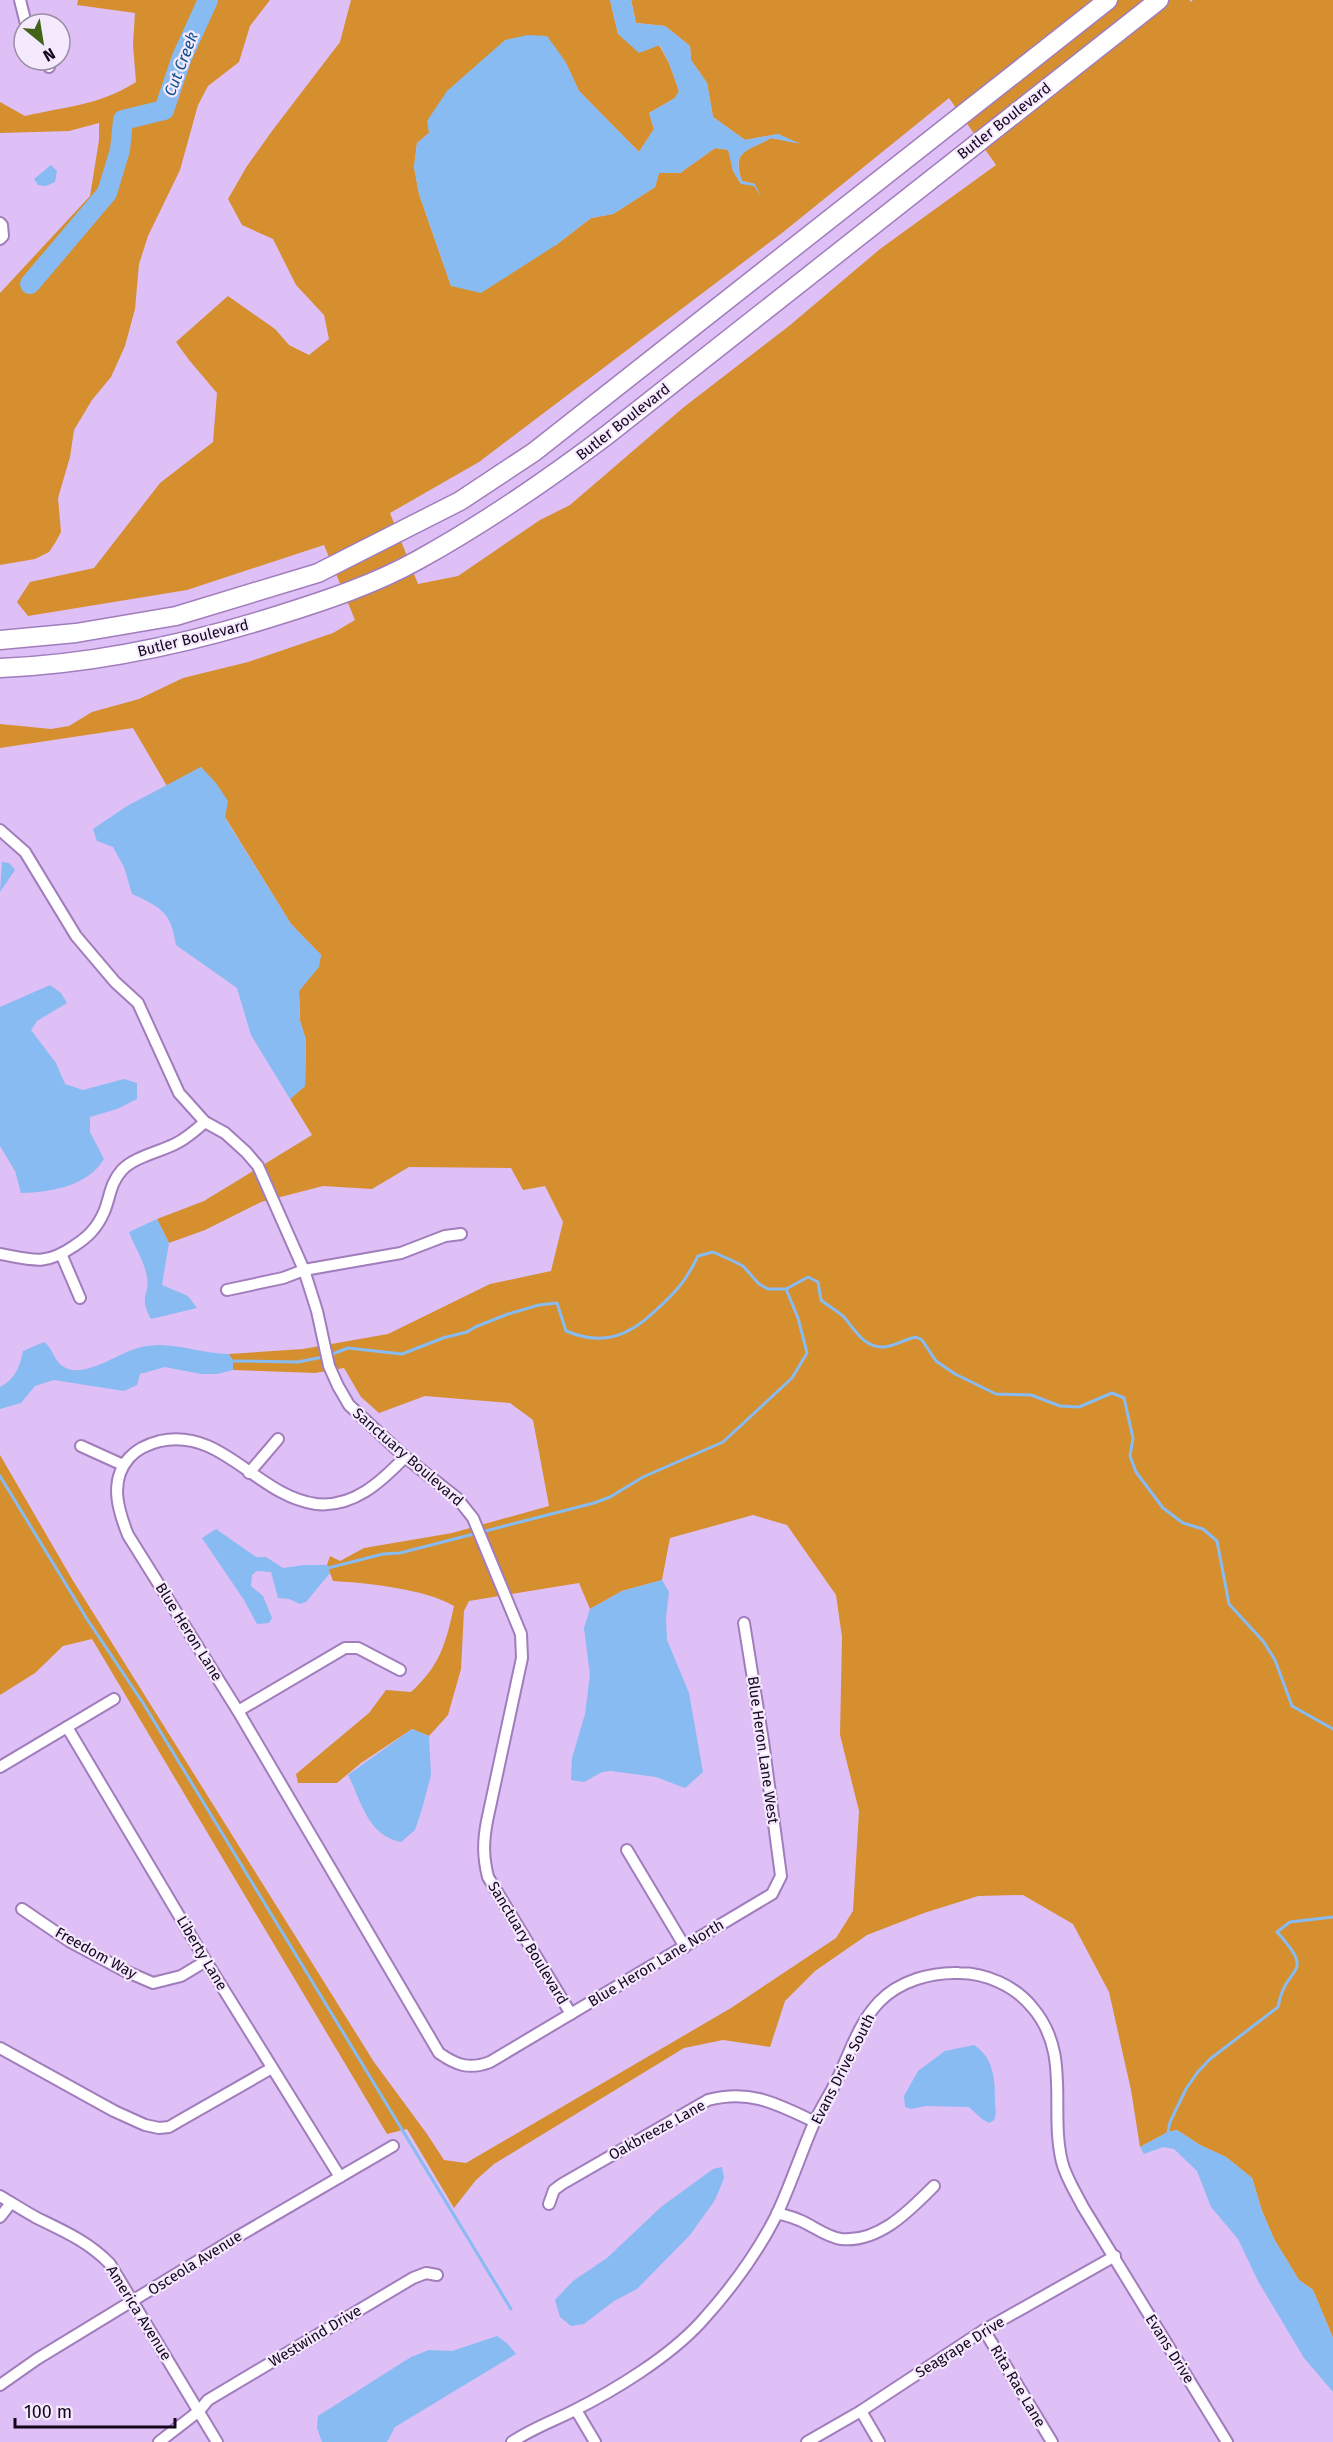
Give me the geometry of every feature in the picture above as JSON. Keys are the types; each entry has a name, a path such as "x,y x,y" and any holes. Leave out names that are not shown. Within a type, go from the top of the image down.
{"highway":[{"name":"Butler Boulevard","path":"0,640 76,633 176,616 318,573 409,529 460,501 534,453 1108,0"},
{"name":"Butler Boulevard","path":"0,668 46,666 123,656 225,632 334,598 416,561 530,493 590,448 1159,0"}],"street":[{"path":"0,223 3,236 0,239"},
{"name":"Sanctuary Boulevard","path":"0,830 25,852 76,936 115,982 138,1002 179,1093 205,1122 225,1133 258,1166 269,1185 304,1270 317,1311 330,1366 349,1406 405,1457 457,1498 473,1518 520,1634 522,1658 487,1821 482,1848 484,1862 488,1877 571,2014"},
{"path":"0,1254 36,1260 62,1256 85,1240 94,1229 104,1212 111,1187 121,1171 129,1165 178,1143 205,1122"},
{"path":"227,1290 284,1278 304,1270 401,1253 446,1236 461,1234"},
{"path":"62,1256 81,1298"},
{"path":"81,1446 123,1465 135,1451 155,1442 177,1437 198,1441 215,1449 249,1473 292,1498 317,1504 345,1502 364,1493 389,1474 405,1457"},
{"path":"249,1473 278,1439"},
{"name":"Blue Heron Lane","path":"123,1465 117,1482 117,1495 119,1512 128,1535 238,1711 439,2053 458,2064"},
{"name":"Blue Heron Lane West","path":"744,1623 781,1876"},
{"path":"238,1711 345,1648 358,1648 400,1670"},
{"path":"0,1767 114,1699"},
{"name":"Liberty Lane","path":"67,1727 206,1961 340,2177"},
{"path":"627,1850 685,1947"},
{"name":"Blue Heron Lane North","path":"458,2064 465,2067 477,2067 490,2062 772,1894 781,1876"},
{"name":"Freedom Way","path":"22,1909 69,1941 153,1983 182,1976 206,1961"},
{"name":"Evans Drive South","path":"512,2442 576,2410 666,2353 700,2323 747,2267 777,2213 815,2122 841,2072 854,2040 879,2002 897,1988 918,1978 939,1973 977,1974 996,1981 1017,1992 1032,2007 1049,2030 1055,2052 1062,2163 1083,2207 1114,2256"},
{"path":"0,2048 114,2111 145,2125 159,2128 169,2127 181,2121 272,2068"},
{"name":"Oakbreeze Lane","path":"549,2204 554,2190 561,2184 708,2100 734,2096 765,2099 815,2122"},
{"name":"Osceola Avenue","path":"0,2385 37,2359 237,2237 393,2146"},
{"path":"777,2213 800,2220 840,2239 860,2238 877,2233 894,2223 934,2186"},
{"name":"America Avenue","path":"0,2196 98,2251 110,2264 217,2442"},
{"path":"0,2217 11,2203"},
{"name":"Seagrape Drive","path":"807,2442 861,2411 984,2331 1114,2256"},
{"name":"Evans Drive","path":"1114,2256 1227,2442"},
{"name":"Westwind Drive","path":"159,2442 199,2411 208,2400 413,2278 426,2273 437,2275"},
{"name":"Rita Rae Lane","path":"984,2331 1052,2442"},
{"path":"576,2410 595,2442"},
{"path":"861,2411 879,2442"}],"shaded area":[{"path":"78,0 270,0 250,26 239,62 208,86 198,105 180,170 148,236 139,264 135,309 125,346 111,377 92,400 74,430 70,457 58,498 61,532 49,552 35,559 0,565 0,293 90,196 99,140 99,123 69,131 0,133 0,102 25,116 95,101 136,82 133,45 135,13 77,5"},
{"path":"351,0 610,0 618,34 659,45 669,63 679,91 675,98 649,113 654,129 639,152 579,91 565,61 429,133 417,143 414,167 419,194 451,286 556,245 591,218 613,214 655,187 659,173 680,173 715,148 729,150 733,171 741,184 755,184 742,181 739,163 744,152 771,138 797,143 778,134 745,140 713,117 707,83 691,60 690,46 665,26 636,23 631,0 1190,0 1190,2 1193,0 1333,0 1333,2338 1313,2290 1299,2280 1274,2239 1252,2178 1226,2157 1200,2145 1177,2130 1168,2132 1140,2147 1131,2090 1109,1992 1073,1924 1023,1895 978,1896 924,1913 867,1935 815,1971 785,2001 770,2047 723,2040 684,2048 494,2164 476,2180 454,2208 407,2129 387,2134 92,1639 63,1646 35,1673 0,1695 0,1455 72,1579 374,2062 444,2160 466,2163 731,2008 836,1938 853,1911 859,1811 840,1735 842,1637 836,1595 787,1525 753,1515 670,1538 662,1580 622,1591 590,1609 579,1583 469,1601 464,1611 461,1669 448,1715 429,1736 412,1729 361,1763 337,1783 298,1783 296,1774 369,1713 386,1690 411,1692 429,1673 440,1653 454,1606 412,1591 379,1585 333,1581 327,1565 330,1556 340,1561 364,1548 452,1533 549,1506 533,1420 510,1403 425,1396 379,1413 361,1397 344,1368 315,1373 233,1370 233,1361 229,1354 303,1349 388,1334 490,1284 551,1271 563,1222 545,1186 523,1190 511,1168 409,1167 372,1189 323,1186 261,1202 205,1230 169,1243 157,1219 204,1201 312,1135 290,1099 305,1086 306,1040 300,1021 299,991 318,967 321,955 291,924 225,817 201,767 167,786 133,728 0,748 0,724 51,729 69,726 92,712 139,699 183,678 248,662 333,633 355,620 324,545 187,590 28,616 17,602 30,582 94,568 160,483 213,442 217,393 176,342 228,296 275,329 289,345 309,355 329,339 324,315 296,285 273,239 242,225 228,199 247,166 340,42","holes":["949,98 996,165 880,249 789,326 684,407 570,505 540,520 458,576 418,584 390,513 479,462 782,233"]}],"water":[{"path":"610,0 631,0 636,23 665,26 690,46 691,60 707,83 713,117 745,140 778,134 801,144 771,138 749,149 740,157 738,163 742,181 755,184 761,197 754,186 741,184 733,171 728,150 715,148 680,173 659,173 655,187 613,214 591,218 556,245 481,293 451,286 419,194 414,167 417,143 429,133 427,121 447,91 505,40 528,35 547,36 565,61 579,91 639,152 654,129 649,113 675,98 679,91 660,45 639,53 618,34"},
{"path":"51,165 57,171 55,182 46,186 38,185 34,179"},
{"path":"201,767 228,801 225,818 291,924 321,955 319,967 299,991 300,1021 306,1040 305,1086 290,1099 251,1035 237,988 176,945 168,918 151,903 132,894 124,867 113,847 97,841 93,829 127,806"},
{"path":"2,862 9,863 15,870 0,892"},
{"path":"50,985 61,993 67,1003 37,1021 31,1030 56,1063 65,1084 83,1090 124,1079 137,1083 137,1099 117,1109 90,1117 90,1132 104,1159 88,1176 56,1189 21,1193 15,1171 0,1146 0,1007"},
{"path":"157,1219 169,1243 162,1285 188,1296 197,1308 151,1319 145,1305 148,1284 146,1271 129,1232"},
{"path":"44,1342 61,1365 72,1370 91,1368 138,1348 161,1345 229,1354 233,1361 233,1370 217,1374 201,1374 165,1367 140,1374 137,1385 124,1391 54,1380 35,1386 21,1403 0,1409 0,1387 10,1381 16,1372 23,1351"},
{"path":"216,1529 256,1557 266,1557 283,1568 327,1565 330,1573 306,1602 300,1604 289,1599 278,1598 271,1572 257,1571 252,1575 251,1586 263,1596 272,1618 269,1623 257,1624 244,1600 202,1538"},
{"path":"662,1580 669,1592 666,1617 667,1640 689,1693 703,1772 685,1788 656,1777 611,1771 602,1772 584,1782 571,1780 572,1758 585,1714 590,1675 584,1628 590,1609 622,1591"},
{"path":"412,1729 429,1736 431,1775 415,1830 401,1842 380,1832 373,1825 348,1775"},
{"path":"974,2045 986,2056 994,2077 996,2113 994,2120 989,2123 969,2107 926,2106 911,2109 905,2107 904,2096 918,2071 945,2051"},
{"path":"1177,2130 1200,2145 1226,2157 1252,2178 1274,2239 1299,2280 1313,2290 1333,2338 1333,2392 1304,2358 1258,2281 1238,2239 1211,2207 1197,2171 1174,2149 1163,2147 1144,2154 1140,2147 1168,2132"},
{"path":"722,2167 724,2178 715,2200 690,2235 637,2289 614,2301 584,2324 571,2326 560,2317 555,2300 573,2281 607,2258 661,2207 713,2169"},
{"path":"497,2336 516,2354 395,2427 387,2442 322,2442 317,2428 318,2416 411,2357 429,2350 452,2351"}],"waterway":[{"name":"Cut Creek","path":"30,284 107,193 120,150 123,120 164,110 182,57 208,0"},
{"path":"330,1355 348,1348 402,1354 443,1338 467,1332 508,1314 539,1305 557,1303 566,1331 591,1338 614,1336 624,1333 645,1320 680,1286 698,1256 713,1252 743,1266 759,1284 768,1289 786,1289 808,1277 818,1282 821,1300 844,1317 871,1345 884,1347 916,1337 922,1340 936,1361 955,1374 996,1394 1031,1395 1060,1406 1079,1407 1112,1393 1124,1398 1133,1438 1130,1456 1136,1472 1163,1508 1183,1523 1203,1529 1217,1541 1229,1604 1263,1641 1275,1660 1292,1706 1333,1729"},
{"path":"328,1568 383,1554 400,1553 594,1503 610,1497 643,1477 723,1442 792,1378 807,1353 798,1318 786,1289"},
{"path":"233,1361 298,1362 323,1357"},
{"path":"0,1476 87,1619 143,1703 511,2309"},
{"path":"1168,2132 1170,2122 1186,2089 1197,2073 1210,2059 1278,2007 1282,1993 1296,1970 1297,1964 1289,1946 1277,1932 1290,1922 1333,1917"}]}
